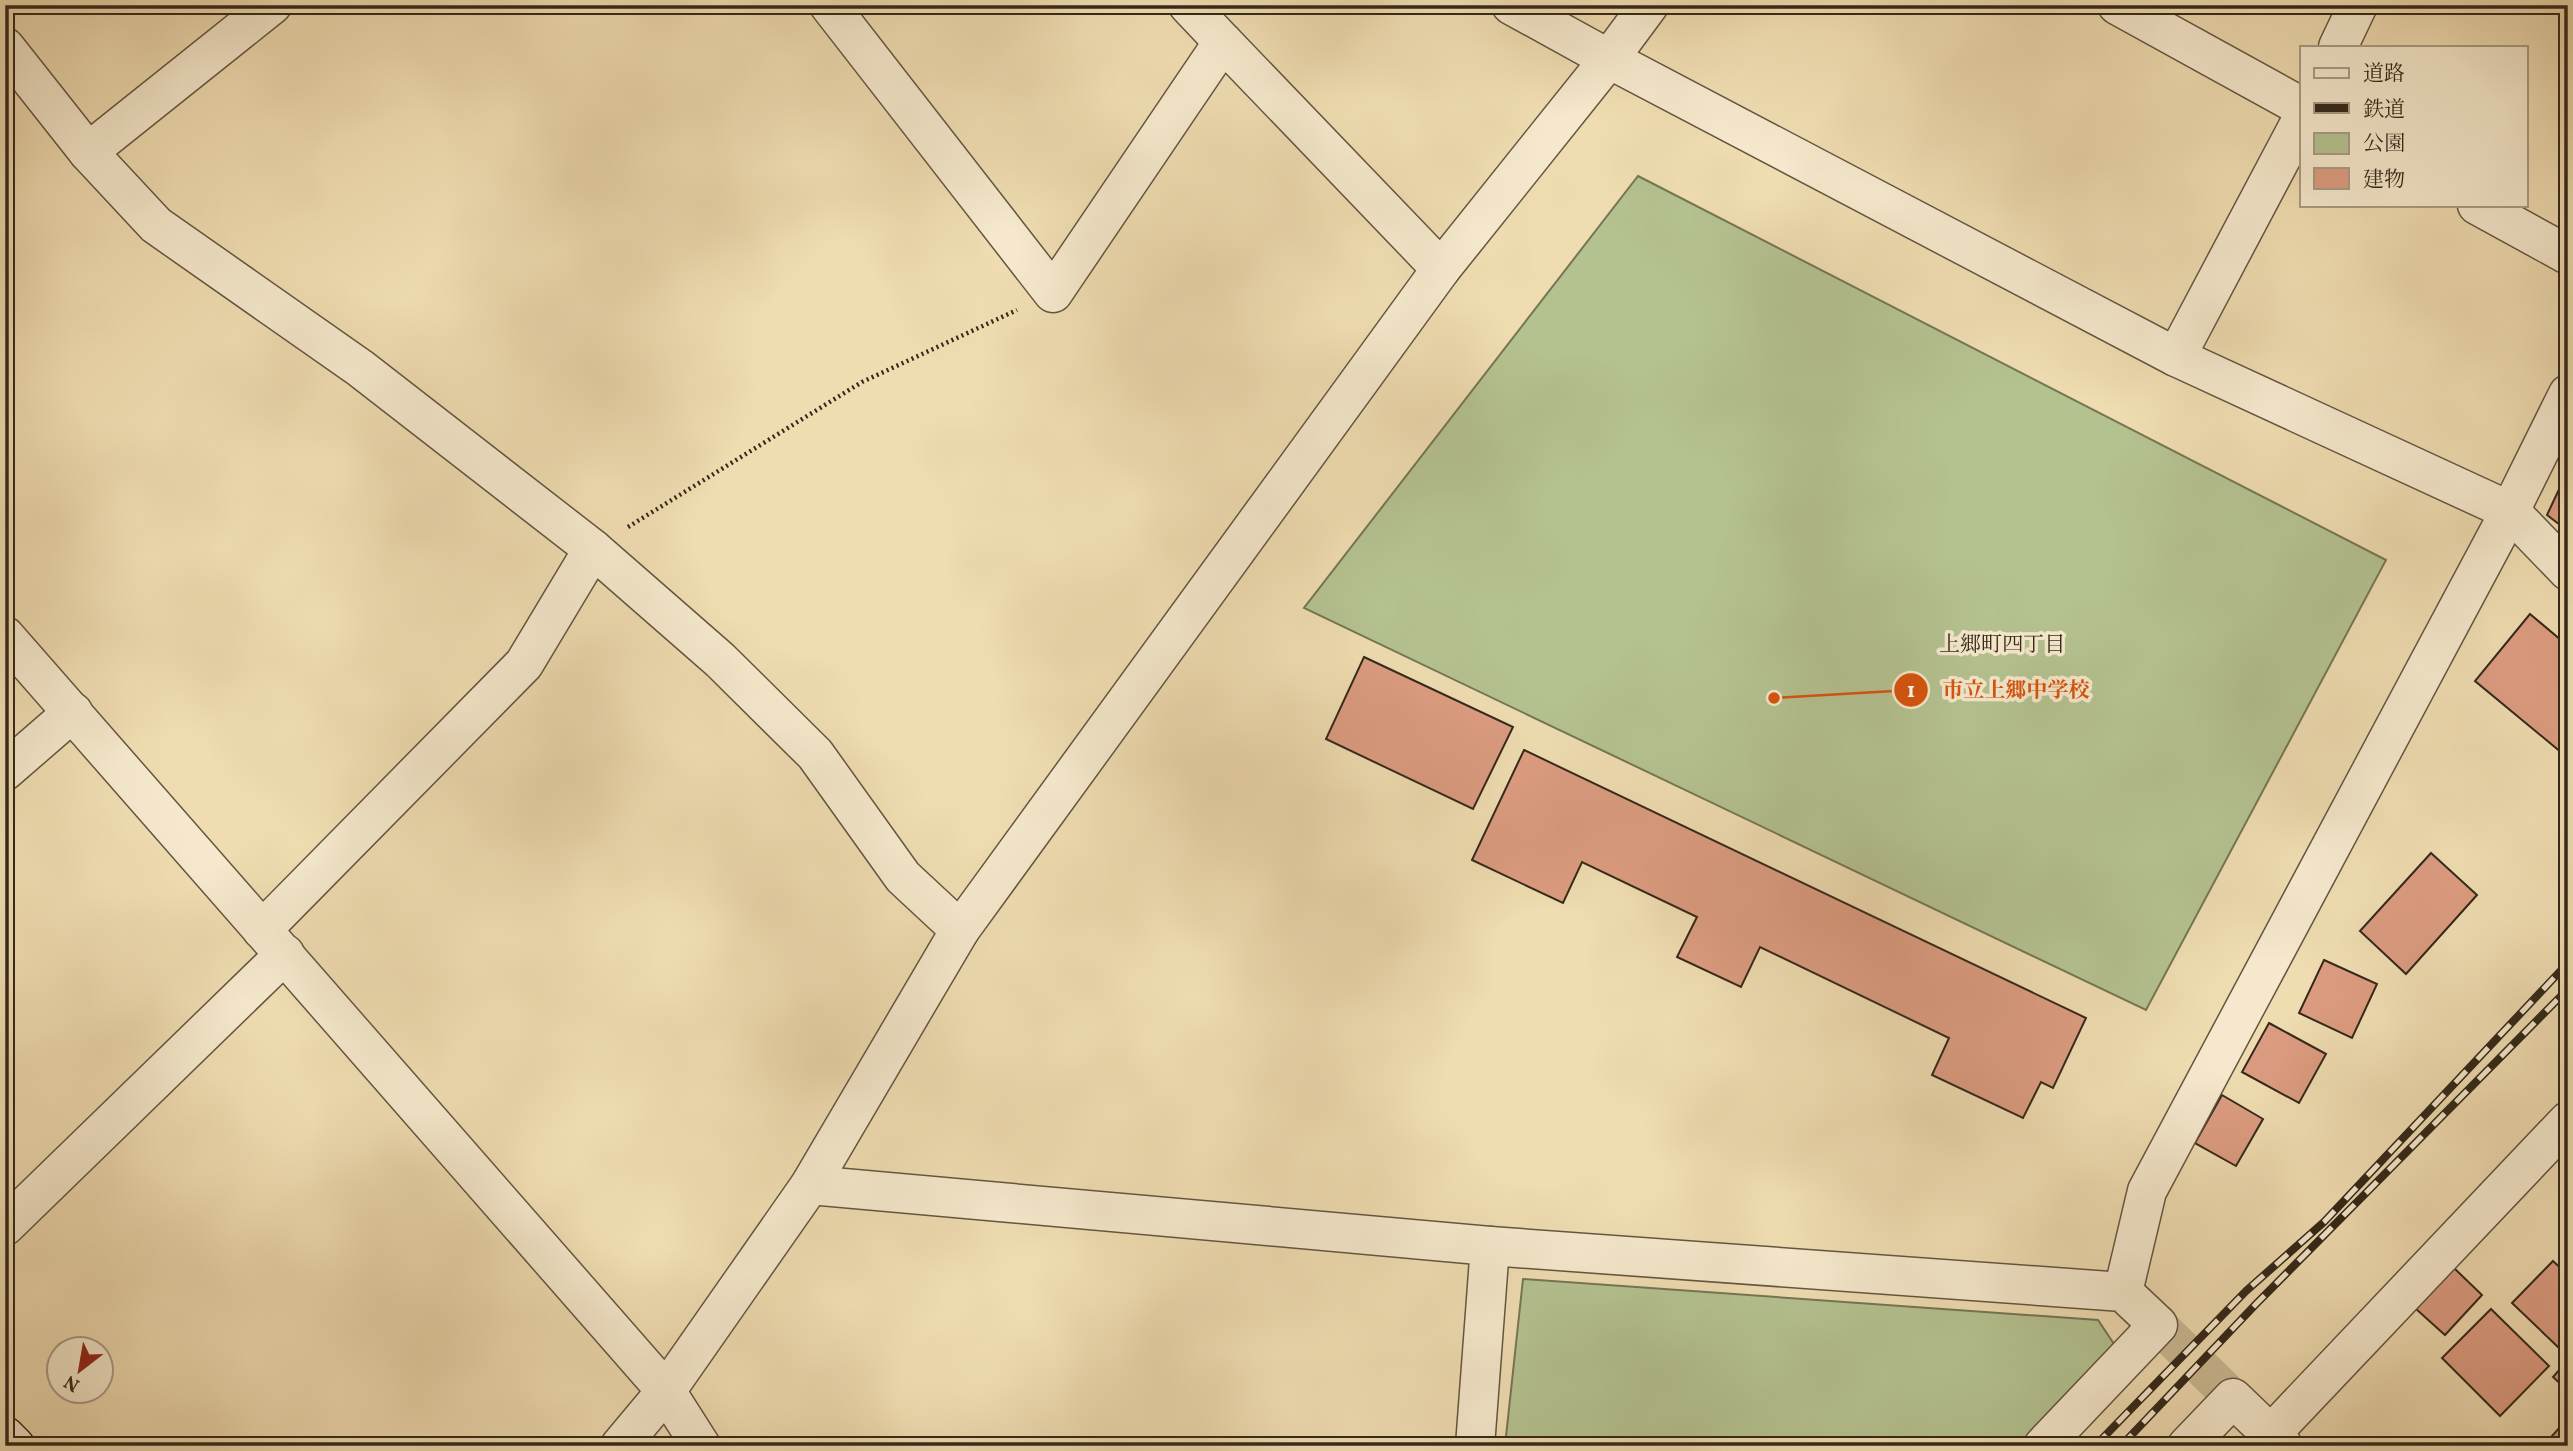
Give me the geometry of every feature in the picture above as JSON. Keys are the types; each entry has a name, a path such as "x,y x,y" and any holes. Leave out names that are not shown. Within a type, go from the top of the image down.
{"street":[{"path":"88,152 272,5"},
{"path":"829,5 1053,293 1223,42"},
{"path":"1188,5 1441,269"},
{"path":"620,1446 666,1391 810,1185 960,930 1441,269 1650,5"},
{"path":"2118,5 2300,106"},
{"path":"2338,46 2358,5"},
{"path":"1513,6 2176,356 2510,512 2568,572"},
{"path":"5,47 88,152 156,225 360,368 593,549 720,660 815,754 903,877 960,930"},
{"path":"2176,356 2300,123"},
{"path":"2479,206 2568,255"},
{"path":"2123,1292 2147,1191 2510,512 2568,394"},
{"path":"5,1226 273,942 524,664 593,549"},
{"path":"5,636 666,1391 701,1446"},
{"path":"5,771 73,712"},
{"path":"2187,1446 2233,1398 2277,1440 2568,1121"},
{"path":"810,1185 1490,1246 2123,1292 2158,1325 2043,1446"},
{"path":"1475,1446 1490,1246"},
{"path":"5,1436 15,1446"}],"path":[{"path":"593,549 862,382 1053,293"}],"green space":[{"path":"1638,176 2386,560 2146,1010 1304,608"},
{"path":"1523,1279 2098,1320 2118,1350 2020,1446 1505,1446"}],"building":[{"path":"2568,470 2568,531 2547,515"},
{"path":"2530,614 2568,646 2568,758 2475,681"},
{"path":"1364,657 1513,727 1473,809 1326,739"},
{"path":"1524,750 2086,1018 2053,1088 2041,1082 2023,1118 1932,1075 1949,1038 1760,947 1741,987 1677,957 1697,917 1582,862 1563,903 1472,860"},
{"path":"2431,853 2477,895 2406,974 2360,931"},
{"path":"2324,960 2377,984 2352,1038 2299,1013"},
{"path":"2269,1023 2326,1054 2299,1103 2242,1072"},
{"path":"2222,1095 2263,1119 2236,1166 2195,1143"},
{"path":"2553,1261 2568,1275 2568,1338 2559,1348 2512,1303"},
{"path":"2454,1268 2482,1295 2445,1335 2416,1309"},
{"path":"2491,1309 2549,1366 2500,1416 2442,1358"},
{"path":"2568,1360 2568,1391 2553,1377"},
{"path":"2568,1418 2568,1446 2543,1446"}],"tunnel":[{"path":"2158,1325 2233,1398"}],"railway":[{"path":"2095,1446 2246,1291 2324,1222 2568,963"},
{"path":"2121,1446 2257,1303 2568,989"}],"place":[{"name":"市立上郷中学校","path":"1774,698"}],"district":[{"name":"上郷町四丁目","path":"2002,645"}]}
